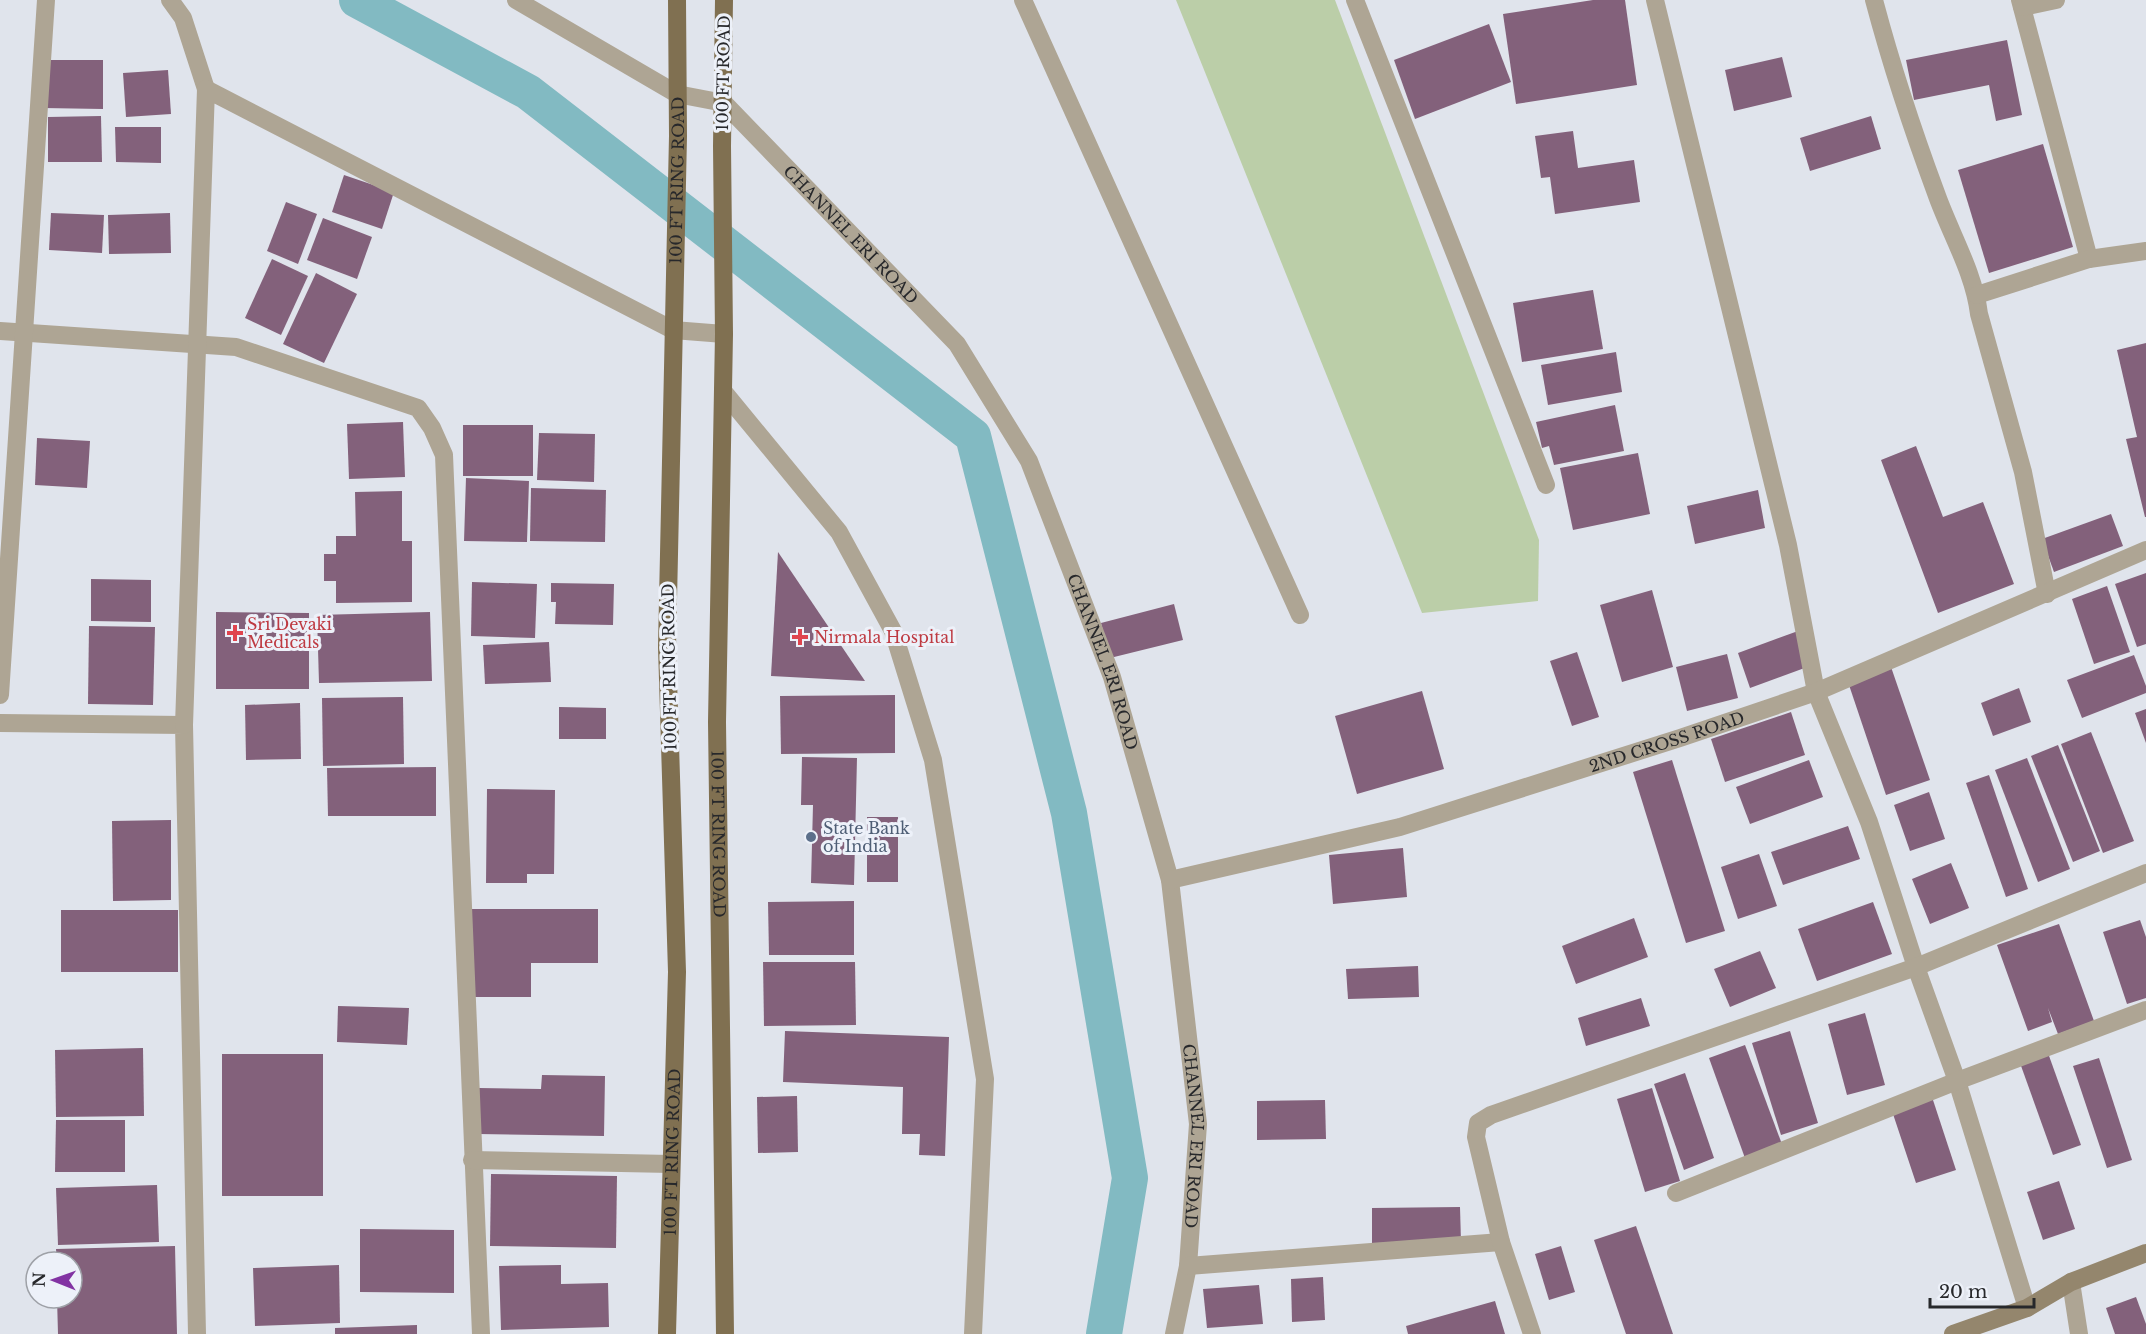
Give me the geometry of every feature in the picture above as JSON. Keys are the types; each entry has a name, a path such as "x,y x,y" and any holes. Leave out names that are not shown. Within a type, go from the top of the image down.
{"main road":[{"name":"100 FT RING ROAD","path":"667,1334 677,972 667,647 678,136 677,0"},
{"name":"100 FT ROAD","path":"724,0 722,146 724,333"},
{"name":"100 FT RING ROAD","path":"724,333 717,722 725,1334"},
{"path":"1953,1334 2027,1308 2071,1282 2146,1253"}],"street":[{"path":"0,695 6,506 24,334 46,0"},
{"path":"170,0 183,18 206,89 184,725 197,1334"},
{"path":"516,0 677,94 724,103"},
{"path":"1023,0 1300,615"},
{"path":"1354,0 1546,485"},
{"path":"1655,0 1788,545 1816,692 1869,822 1916,967 1957,1081 2027,1308"},
{"path":"1874,0 1936,193 1977,295 1979,314 2023,472 2047,594"},
{"path":"2056,0 2021,3 2089,259"},
{"path":"206,89 673,330 724,333"},
{"name":"CHANNEL ERI ROAD","path":"724,103 957,344 1029,461 1112,677 1170,880 1198,1124 1188,1266 1174,1334"},
{"path":"1977,295 2089,259 2146,251"},
{"path":"0,331 236,347 418,408 432,428 444,455 481,1334"},
{"path":"723,391 839,532 893,631 933,760 986,1079 973,1334"},
{"name":"2ND CROSS ROAD","path":"1170,880 1400,827 1680,738 1816,692 2146,550"},
{"path":"0,723 184,725"},
{"path":"1532,1334 1501,1242 1476,1137 1478,1123 1491,1115 1916,967 2146,873"},
{"path":"1676,1193 1957,1081 2146,1010"},
{"path":"472,1160 671,1164"},
{"path":"1188,1266 1501,1242"},
{"path":"2071,1282 2079,1334"}],"green space":[{"path":"1176,0 1335,0 1539,540 1538,601 1422,613"}],"building":[{"path":"1593,0 1625,0 1637,85 1516,104 1503,14"},
{"path":"1489,24 1511,82 1415,119 1394,60"},
{"path":"2007,40 2022,115 1996,121 1989,85 1914,100 1906,60"},
{"path":"1782,57 1792,97 1734,111 1725,70"},
{"path":"43,60 103,60 103,109 43,108"},
{"path":"168,70 171,114 126,117 123,73"},
{"path":"101,116 102,162 48,162 48,117"},
{"path":"1871,116 1881,149 1810,171 1800,138"},
{"path":"115,127 161,127 161,163 116,162"},
{"path":"1573,131 1578,168 1634,160 1640,202 1555,214 1550,177 1541,178 1535,136"},
{"path":"2043,144 2073,247 1989,273 1958,170"},
{"path":"344,175 394,192 382,229 332,212"},
{"path":"286,202 317,214 298,264 267,251"},
{"path":"51,213 104,215 102,253 49,250"},
{"path":"170,213 171,253 109,254 108,215"},
{"path":"323,218 372,237 357,279 307,260"},
{"path":"272,259 308,276 281,335 245,318"},
{"path":"316,273 357,294 324,363 283,344"},
{"path":"1593,290 1603,349 1522,362 1513,303"},
{"path":"2146,343 2145,517 2126,439 2137,437 2117,350"},
{"path":"1616,352 1622,392 1548,405 1541,365"},
{"path":"1615,405 1624,451 1554,465 1549,446 1542,448 1536,422"},
{"path":"403,422 405,477 349,479 347,424"},
{"path":"463,425 533,425 533,476 463,476"},
{"path":"539,433 595,434 594,482 537,480"},
{"path":"37,438 90,441 87,488 35,485"},
{"path":"1916,446 1943,517 1983,502 2014,584 1938,613 1881,460"},
{"path":"1638,453 1650,514 1573,530 1560,468"},
{"path":"466,478 529,481 527,542 464,541"},
{"path":"531,488 606,490 605,542 530,541"},
{"path":"1758,490 1765,528 1695,544 1687,506"},
{"path":"402,491 402,541 412,541 412,602 336,603 336,581 324,581 324,554 336,554 336,536 356,536 355,492"},
{"path":"2111,514 2123,546 2054,572 2042,539"},
{"path":"778,552 865,681 771,676"},
{"path":"2146,573 2146,644 2137,647 2115,584"},
{"path":"91,579 151,580 151,622 91,621"},
{"path":"472,582 537,584 535,638 471,636"},
{"path":"551,583 614,584 613,625 555,624 556,602 551,602"},
{"path":"2107,586 2130,652 2094,664 2072,599"},
{"path":"1652,590 1673,667 1622,682 1600,605"},
{"path":"1174,604 1183,640 1110,658 1101,623"},
{"path":"216,612 309,613 309,689 216,689"},
{"path":"430,612 432,681 319,683 317,615"},
{"path":"89,626 155,627 153,705 88,704"},
{"path":"1798,631 1810,666 1750,688 1738,653"},
{"path":"549,642 551,682 485,684 483,645"},
{"path":"1577,652 1599,717 1572,726 1550,661"},
{"path":"1727,654 1738,698 1687,711 1676,667"},
{"path":"2134,655 2146,686 2146,693 2082,718 2067,680"},
{"path":"1891,667 1930,780 1886,795 1848,682"},
{"path":"2019,688 2031,722 1993,736 1981,703"},
{"path":"1422,691 1444,769 1357,794 1335,716"},
{"path":"895,695 895,753 781,754 780,696"},
{"path":"403,697 404,764 323,766 322,698"},
{"path":"300,703 301,759 246,760 245,705"},
{"path":"559,707 606,708 606,739 559,739"},
{"path":"2146,709 2146,743 2135,713"},
{"path":"1791,712 1805,755 1725,782 1711,739"},
{"path":"2091,732 2134,841 2103,853 2061,744"},
{"path":"2058,745 2100,851 2073,862 2031,756"},
{"path":"802,757 857,758 854,885 811,883 813,805 801,805"},
{"path":"2027,758 2070,869 2038,882 1995,770"},
{"path":"1672,760 1725,931 1686,943 1633,772"},
{"path":"1809,760 1823,797 1750,824 1736,787"},
{"path":"436,767 436,816 328,816 327,768"},
{"path":"1989,775 2028,889 2006,897 1966,783"},
{"path":"487,789 555,790 554,874 527,874 527,883 486,883"},
{"path":"1929,792 1945,839 1910,851 1894,805"},
{"path":"867,817 898,817 898,882 867,882"},
{"path":"171,820 171,900 113,901 112,821"},
{"path":"1848,826 1860,859 1783,885 1771,852"},
{"path":"1403,848 1407,897 1333,904 1329,855"},
{"path":"1759,854 1777,906 1738,919 1721,867"},
{"path":"1951,863 1969,908 1930,924 1912,879"},
{"path":"854,901 854,955 769,955 768,902"},
{"path":"1873,902 1892,954 1817,981 1798,929"},
{"path":"470,909 598,909 598,963 531,963 531,997 470,997"},
{"path":"61,910 178,910 178,972 61,972"},
{"path":"1634,918 1648,957 1576,984 1562,946"},
{"path":"2140,920 2146,937 2146,998 2127,1004 2103,932"},
{"path":"2059,924 2094,1021 2058,1034 2048,1008 2052,1022 2028,1031 1997,945"},
{"path":"1760,951 1776,988 1730,1007 1714,969"},
{"path":"763,962 855,962 856,1025 764,1026"},
{"path":"1418,966 1419,997 1348,999 1346,969"},
{"path":"1641,998 1650,1026 1586,1046 1578,1018"},
{"path":"338,1006 409,1008 407,1045 337,1042"},
{"path":"1865,1013 1885,1085 1847,1095 1828,1024"},
{"path":"785,1031 949,1037 945,1156 919,1155 920,1134 902,1134 903,1087 783,1082"},
{"path":"1790,1031 1818,1123 1781,1135 1752,1043"},
{"path":"1745,1045 1783,1147 1746,1161 1709,1058"},
{"path":"143,1048 144,1116 56,1117 55,1050"},
{"path":"2048,1053 2081,1145 2053,1155 2020,1063"},
{"path":"222,1054 323,1054 323,1196 222,1196"},
{"path":"2099,1058 2132,1160 2107,1168 2073,1066"},
{"path":"1685,1073 1714,1158 1684,1170 1654,1084"},
{"path":"542,1075 605,1076 604,1136 478,1134 479,1088 541,1089"},
{"path":"1652,1088 1680,1181 1645,1192 1617,1099"},
{"path":"797,1096 798,1152 758,1153 757,1097"},
{"path":"1932,1097 1956,1170 1916,1183 1892,1111"},
{"path":"1325,1100 1326,1139 1257,1140 1257,1101"},
{"path":"56,1120 125,1120 125,1172 55,1172"},
{"path":"491,1174 617,1176 616,1248 490,1246"},
{"path":"2059,1181 2075,1229 2043,1240 2027,1192"},
{"path":"157,1185 159,1242 58,1245 56,1188"},
{"path":"1460,1207 1461,1242 1372,1243 1372,1208"},
{"path":"1636,1226 1673,1334 1626,1334 1594,1240"},
{"path":"360,1229 454,1230 454,1293 360,1292"},
{"path":"175,1246 177,1334 58,1334 57,1310 84,1310 84,1250 56,1249"},
{"path":"1561,1246 1575,1292 1549,1300 1535,1254"},
{"path":"339,1265 340,1323 255,1326 253,1268"},
{"path":"561,1265 561,1284 608,1283 609,1327 501,1330 499,1266"},
{"path":"1323,1277 1325,1320 1292,1322 1291,1279"},
{"path":"1259,1285 1263,1324 1207,1328 1203,1289"},
{"path":"2136,1297 2146,1324 2146,1334 2115,1334 2106,1308"},
{"path":"1495,1301 1505,1334 1408,1334 1406,1326"},
{"path":"417,1325 417,1334 335,1334 335,1328"}],"waterway":[{"path":"357,0 528,92 973,436 1069,813 1130,1178 1104,1334"}],"place":[{"name":"Sri Devaki Medicals","path":"235,633"},
{"name":"Nirmala Hospital","path":"800,637"},
{"name":"State Bank of India","path":"811,837"}]}
